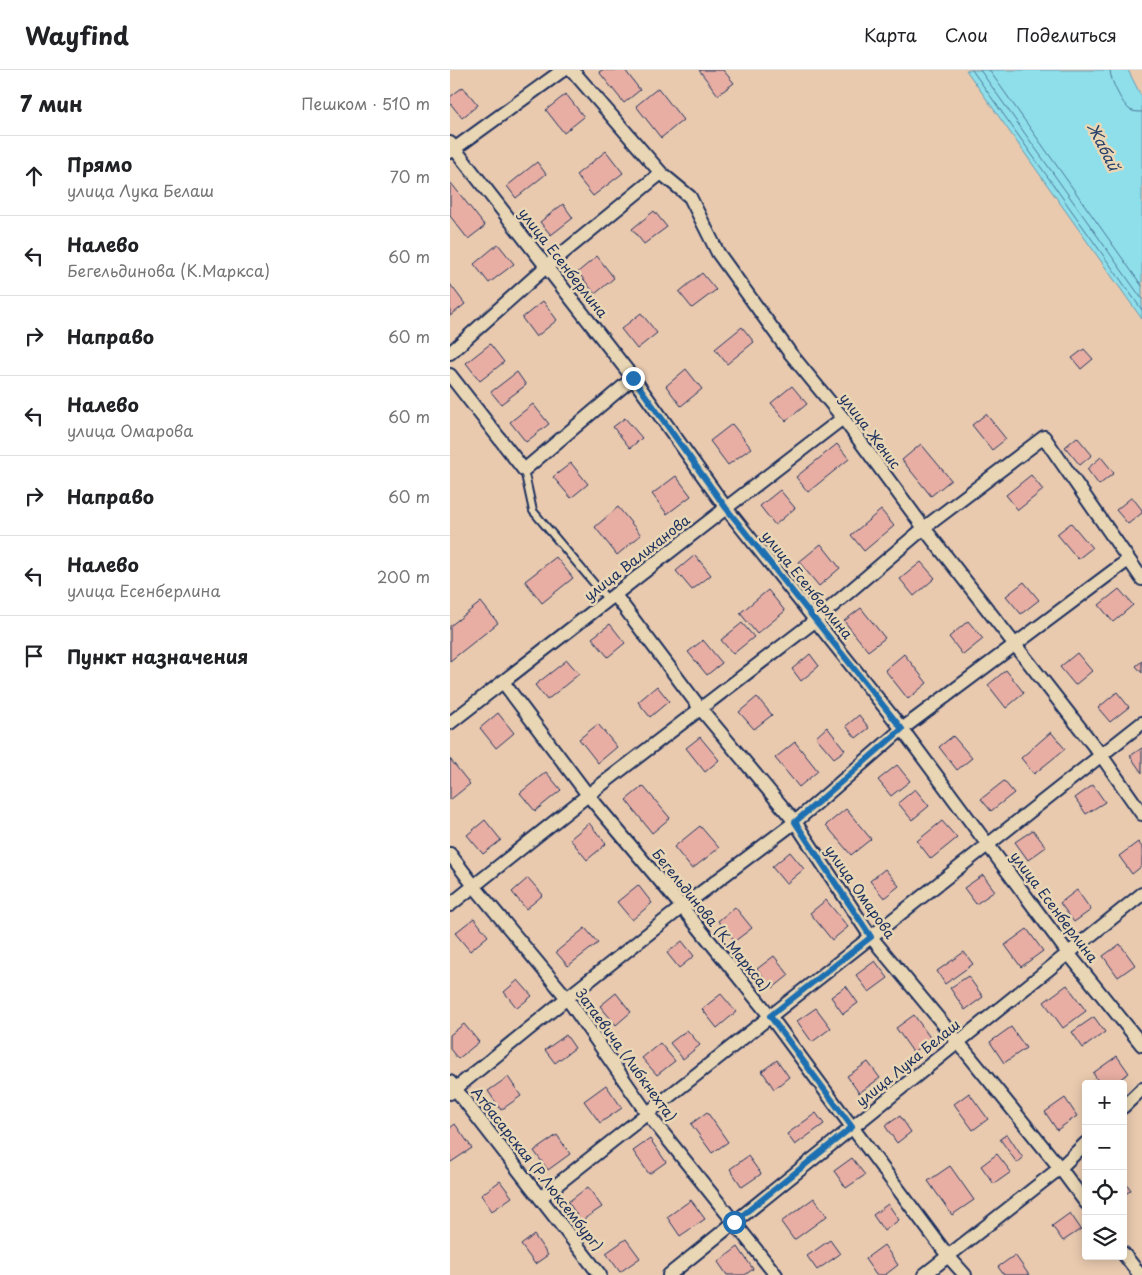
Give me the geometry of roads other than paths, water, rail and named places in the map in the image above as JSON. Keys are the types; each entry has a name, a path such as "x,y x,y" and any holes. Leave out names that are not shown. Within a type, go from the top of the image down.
{"street":[{"path":"451,148 563,70"},
{"name":"улица Женис","path":"572,70 661,173 690,197 718,253 790,353 843,418 924,528 1101,756 1142,814"},
{"name":"улица Есенберлина","path":"451,148 547,266 633,378 726,508 902,729 1068,953 1142,1045"},
{"path":"450,353 547,266 661,173"},
{"path":"450,375 524,470 633,378"},
{"name":"улица Валиханова","path":"450,723 843,418"},
{"path":"450,905 588,794 816,620 924,528 1044,437 1142,580"},
{"path":"452,1088 682,907 795,822 902,729 1128,560"},
{"name":"улица Омарова","path":"611,598 795,822 871,937 958,1042 1082,1198"},
{"name":"Бегельдинова (К.Маркса)","path":"503,682 588,794 770,1016 948,1256 965,1275"},
{"path":"540,1198 1142,723"},
{"name":"Затаевича (Либкнехта)","path":"450,854 474,886 567,998 647,1113 776,1275"},
{"name":"улица Лука Белаш","path":"669,1275 1142,894"},
{"name":"Атбасарская (Р.Люксембург)","path":"452,1088 600,1275"},
{"path":"1127,1103 1142,1090"},
{"path":"924,1275 1060,1168 1082,1147"},
{"path":"1127,1258 1140,1275"}],"lane":[{"path":"524,470 534,511 611,598"}],"water":[{"name":"Жабай","path":"966,70 1128,70 1142,98 1142,319"}]}
